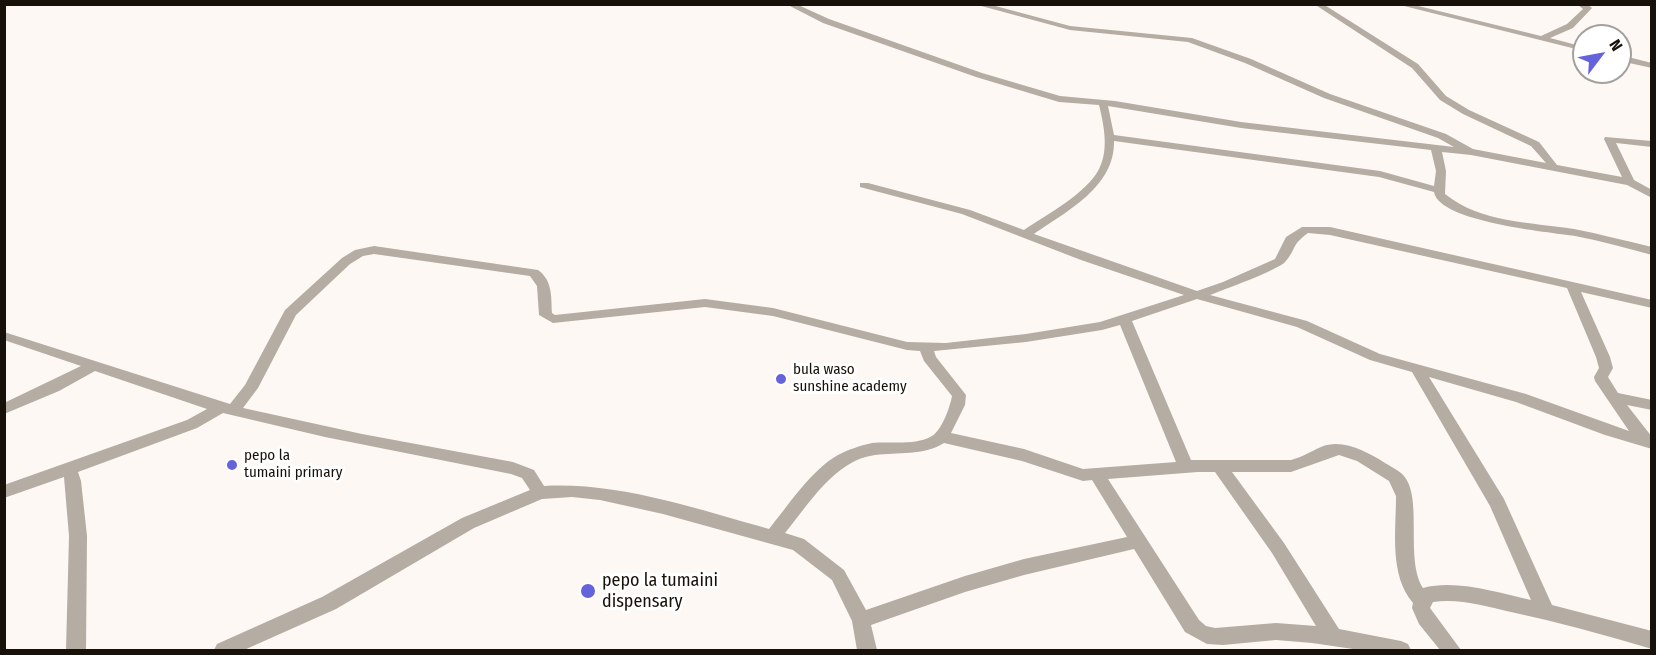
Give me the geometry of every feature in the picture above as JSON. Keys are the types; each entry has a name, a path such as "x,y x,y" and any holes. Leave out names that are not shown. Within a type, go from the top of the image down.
{"street":[{"path":"789,4 826,21 1023,89 1059,99 1103,103 1241,125 1471,152 1630,182 1652,195"},
{"path":"977,4 1070,28 1178,38 1198,43 1248,61 1314,91 1443,136 1471,152"},
{"path":"1317,4 1415,66 1443,98 1466,112 1534,144 1549,159 1553,167"},
{"path":"1399,4 1572,46"},
{"path":"1437,14 1444,4"},
{"path":"1544,38 1570,26 1588,8 1580,4"},
{"path":"1632,61 1652,66"},
{"path":"1025,234 1061,210 1101,175 1106,165 1108,137 1103,103"},
{"path":"1108,137 1380,174 1438,190"},
{"path":"1630,182 1609,139 1652,144"},
{"path":"1436,148 1441,171 1439,195 1448,203 1472,213 1652,251"},
{"path":"864,185 966,212 1197,296 1302,324 1361,352 1521,398 1610,431 1648,442"},
{"path":"4,492 192,424 227,409 251,388 290,313 316,286 351,257 374,250 534,273 540,276 543,282 546,315 549,318 575,318 705,303 773,312 890,343 926,347 1058,334 1125,320 1197,296 1275,264 1283,257 1290,240 1306,229 1330,231 1652,304"},
{"path":"1572,286 1587,315 1602,353 1606,368 1600,377 1648,442"},
{"path":"1125,320 1186,467"},
{"path":"4,336 95,364 146,385 227,409 513,468 528,474 540,493"},
{"path":"773,537 814,486 844,459 861,451 895,446 921,446 941,437 958,405 959,395 929,358 926,347"},
{"path":"4,409 54,387 95,364"},
{"path":"1418,370 1498,504 1546,612"},
{"path":"1616,398 1652,405"},
{"path":"941,437 1024,455 1068,471 1097,475 1186,467 1300,465 1327,451 1340,449 1355,453 1395,477 1403,489 1406,572 1415,592 1423,601"},
{"path":"1220,466 1278,548 1334,638"},
{"path":"69,469 73,481 78,536 76,651"},
{"path":"1097,475 1192,626 1204,635 1222,637 1259,632 1334,638 1401,651"},
{"path":"224,651 329,603 468,523 540,493 572,491 600,494 663,507 798,544 835,572 861,620 867,651"},
{"path":"861,620 1005,573 1139,541"},
{"path":"1451,651 1421,608 1426,595 1433,591 1546,612 1652,640"}],"place":[{"name":"bula waso sunshine academy","path":"781,379"},
{"name":"pepo la tumaini primary","path":"232,465"},
{"name":"pepo la tumaini dispensary","path":"588,591"}]}
